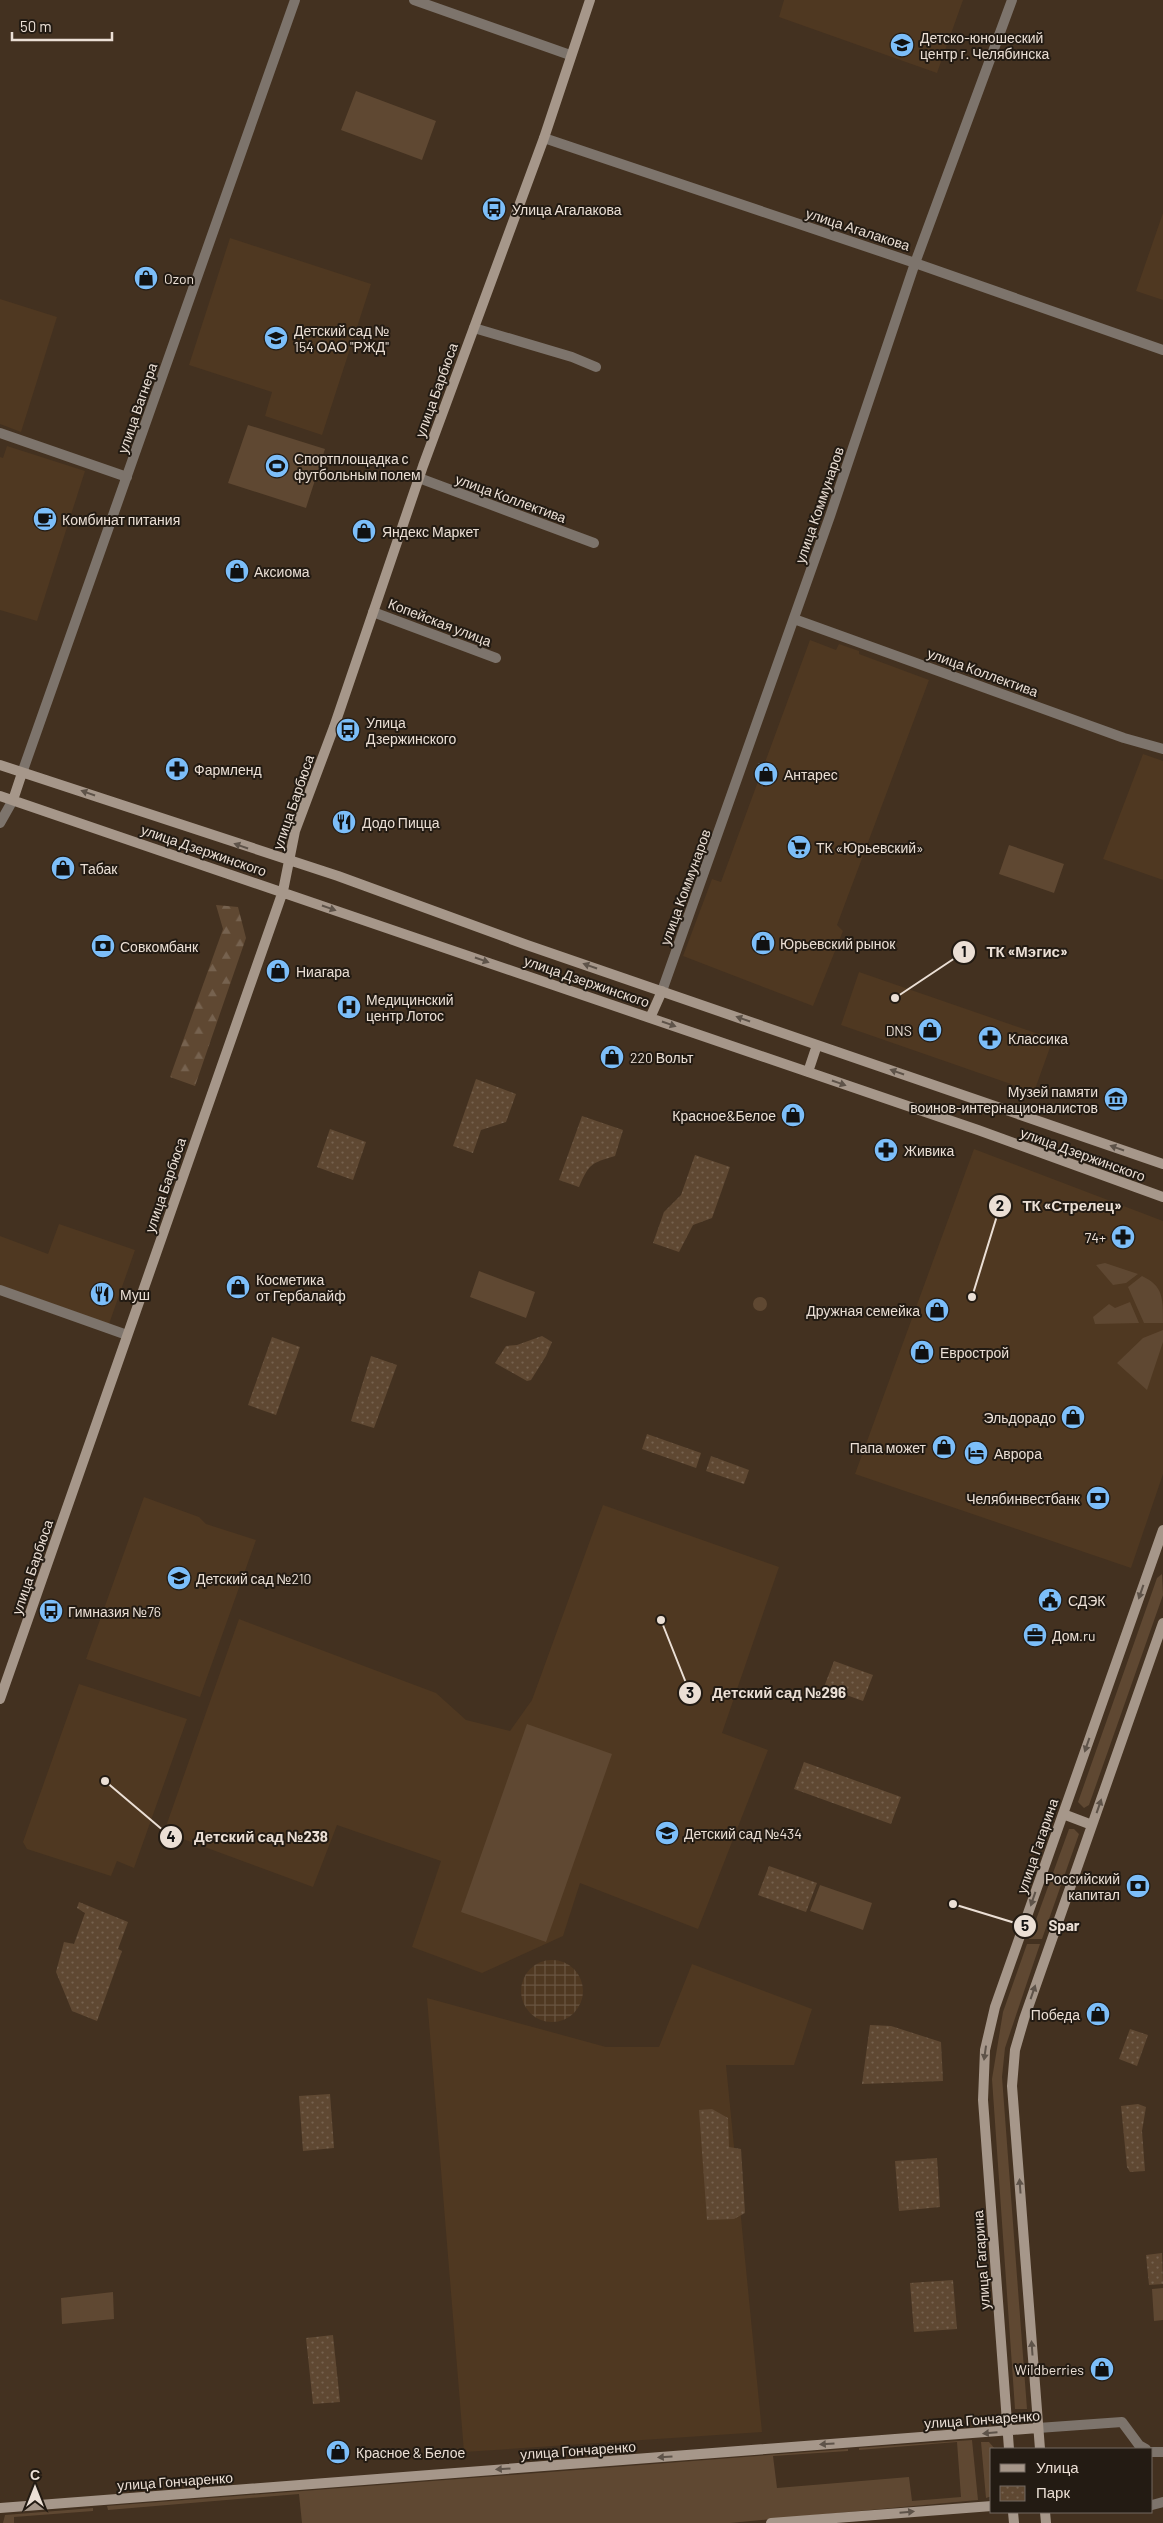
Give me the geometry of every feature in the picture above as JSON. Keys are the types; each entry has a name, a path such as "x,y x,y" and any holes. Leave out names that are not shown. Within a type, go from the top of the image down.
{"main road":[{"name":"улица Барбюса","path":"0,1699 283,891 295,831 334,727 419,478 544,138 570,54 590,0"},
{"name":"улица Дзержинского","path":"0,765 338,876 662,991 1163,1164"},
{"name":"улица Вагнера","path":"13,800 22,772"},
{"name":"улица Дзержинского","path":"0,796 283,891 808,1072 1163,1197"},
{"name":"улица Коммунаров","path":"650,1018 662,991"},
{"path":"808,1072 817,1045"},
{"name":"улица Гагарина","path":"1009,2448 983,2112 984,2061 995,2006 1163,1530"},
{"path":"1152,1561 1163,1565"},
{"path":"1040,2448 1012,2086 1013,2061 1024,2019 1163,1623"},
{"path":"1063,1814 1092,1824"},
{"name":"улица Гончаренко","path":"0,2508 1038,2428"},
{"path":"771,2523 990,2506"}],"street":[{"name":"улица Вагнера","path":"22,772 295,0"},
{"path":"414,0 570,54"},
{"name":"улица Коммунаров","path":"662,991 794,619 915,263 1012,0"},
{"name":"улица Агалакова","path":"544,138 915,263 1163,350"},
{"path":"474,328 572,357 596,367"},
{"path":"0,433 127,477"},
{"name":"улица Коллектива","path":"419,478 594,543"},
{"name":"Копейская улица","path":"373,612 496,658"},
{"name":"улица Коллектива","path":"794,619 1124,738 1163,749"},
{"name":"улица Вагнера","path":"0,823 13,800"},
{"path":"0,1290 127,1335"},
{"name":"улица Гончаренко","path":"1038,2428 1122,2422 1138,2445 1144,2448"}],"shaded area":[{"name":"Детско-юношеский центр г. Челябинска","path":"784,0 963,0 937,73 779,17"},
{"path":"1163,213 1163,300 1136,291"},
{"name":"Детский сад № 154 ОАО \"РЖД\"","path":"230,238 371,284 322,435 265,416 272,392 189,365"},
{"path":"0,299 57,317 21,432 0,424"},
{"path":"7,446 85,471 37,621 0,610 0,457 3,458"},
{"path":"810,640 836,650 839,644 859,651 859,654 929,680 837,925 843,931 813,1006 683,956 712,879 721,882"},
{"path":"1143,754 1163,761 1163,880 1103,859"},
{"path":"859,972 1053,1039 1034,1092 841,1025"},
{"path":"974,1149 1163,1221 1163,1474 1131,1568 855,1474"},
{"path":"59,1224 135,1250 109,1324 0,1285 0,1236 48,1254"},
{"name":"Детский сад №210","path":"144,1497 199,1517 206,1524 256,1540 200,1697 86,1659"},
{"path":"603,1505 779,1567 722,1733 768,1750 698,1929 580,1883 563,1936 482,1973 412,1947 441,1861 337,1825 313,1887 164,1832 239,1619 436,1693 466,1720 510,1731 532,1700"},
{"path":"79,1684 187,1719 134,1868 117,1861 111,1876 27,1849 23,1842"},
{"path":"546,1960 558,1960 574,1969 581,1979 583,1991 581,2003 574,2013 558,2022 546,2022 535,2017 526,2008 521,1997 521,1985 526,1974 535,1965"},
{"path":"692,1964 812,2009 794,2065 726,2065 762,2432 464,2452 427,1998 606,2047 659,2047"}],"green space":[{"path":"356,91 436,121 422,160 341,130"},
{"name":"Спортплощадка с футбольным полем","path":"248,425 325,449 306,508 228,483"},
{"path":"1009,845 1064,864 1054,893 999,874"},
{"path":"216,905 238,907 246,938 195,1086 170,1077 223,929"},
{"path":"476,1079 516,1094 506,1122 481,1130 473,1153 453,1146"},
{"path":"582,1116 623,1130 615,1156 596,1163 588,1169 579,1187 559,1180"},
{"path":"330,1129 366,1142 353,1180 317,1167"},
{"path":"695,1155 730,1167 712,1218 693,1225 679,1252 653,1243 664,1212 681,1195"},
{"path":"1105,1263 1138,1274 1126,1283 1113,1285 1096,1265"},
{"path":"479,1271 535,1292 526,1318 470,1297"},
{"path":"1142,1276 1158,1288 1163,1306 1163,1323 1144,1323 1128,1287"},
{"path":"760,1297 765,1299 767,1304 765,1309 760,1311 755,1309 753,1304 755,1299"},
{"path":"1130,1302 1139,1323 1095,1324 1093,1317 1109,1304 1115,1308"},
{"path":"1163,1330 1163,1342 1147,1390 1117,1363 1143,1338"},
{"path":"542,1336 552,1342 546,1356 531,1380 527,1381 495,1363 506,1346 517,1345"},
{"path":"272,1337 300,1347 276,1415 248,1405"},
{"path":"371,1356 397,1365 374,1428 351,1421"},
{"path":"647,1434 701,1453 696,1468 642,1449"},
{"path":"711,1456 749,1470 744,1484 706,1471"},
{"path":"1162,1574 1163,1595 1089,1805 1084,1808 1078,1802 1157,1578"},
{"path":"834,1661 873,1675 863,1701 824,1687"},
{"path":"527,1724 612,1754 546,1942 461,1912"},
{"path":"804,1762 901,1797 891,1824 794,1789"},
{"path":"1069,1829 1074,1829 1079,1834 1042,1939 1029,1939"},
{"path":"769,1866 817,1883 806,1912 758,1895"},
{"path":"820,1885 872,1903 863,1930 810,1911"},
{"path":"79,1902 128,1922 118,1949 122,1951 97,2021 72,2011 56,1972 64,1942 74,1944 85,1913 77,1908"},
{"path":"1027,1944 1040,1944 1005,2048 1002,2077 1027,2409 1015,2409 992,2079 1003,2012"},
{"path":"870,2025 891,2026 941,2042 943,2081 862,2084"},
{"path":"1130,2029 1148,2035 1137,2066 1119,2059"},
{"path":"330,2094 334,2148 303,2151 299,2096"},
{"path":"1138,2104 1146,2107 1142,2131 1145,2171 1130,2172 1127,2167 1121,2106"},
{"path":"712,2109 728,2118 729,2147 741,2149 745,2213 734,2219 707,2220 699,2110"},
{"path":"937,2158 940,2207 899,2211 895,2161"},
{"path":"1162,2253 1163,2284 1149,2285 1146,2255"},
{"path":"953,2280 957,2329 914,2332 910,2283"},
{"path":"1163,2288 1163,2320 1154,2321 1152,2289"},
{"path":"113,2292 114,2319 62,2324 61,2298"},
{"path":"333,2335 340,2402 313,2404 306,2338"},
{"path":"972,2440 978,2500 730,2523 302,2523 299,2494 108,2510 107,2506 848,2449 848,2451 773,2456 777,2488 909,2477 912,2501 961,2497 957,2442 859,2450 859,2448"},
{"path":"981,2442 989,2442 994,2448 990,2448 990,2497 986,2498"},
{"path":"93,2508 93,2511 14,2517 14,2523 3,2523 5,2515"}],"place":[{"name":"Детско-юношеский центр г. Челябинска","path":"902,45"},
{"name":"Улица Агалакова","path":"494,209"},
{"name":"Ozon","path":"146,278"},
{"name":"Детский сад № 154 ОАО \"РЖД\"","path":"276,338"},
{"name":"Спортплощадка с футбольным полем","path":"277,466"},
{"name":"Комбинат питания","path":"45,519"},
{"name":"Яндекс Маркет","path":"364,531"},
{"name":"Аксиома","path":"237,571"},
{"name":"Улица Дзержинского","path":"348,730"},
{"name":"Фармленд","path":"177,769"},
{"name":"Антарес","path":"766,774"},
{"name":"Додо Пицца","path":"344,822"},
{"name":"ТК «Юрьевский»","path":"799,847"},
{"name":"Табак","path":"63,868"},
{"name":"Юрьевский рынок","path":"763,943"},
{"name":"Совкомбанк","path":"103,946"},
{"name":"Ниагара","path":"278,971"},
{"name":"ТК «Мэгис»","path":"895,998"},
{"name":"Медицинский центр Лотос","path":"349,1007"},
{"name":"DNS","path":"930,1030"},
{"name":"Классика","path":"990,1038"},
{"name":"220 Вольт","path":"612,1057"},
{"name":"Музей памяти воинов-интернационалистов","path":"1116,1099"},
{"name":"Красное&Белое","path":"793,1115"},
{"name":"Живика","path":"886,1150"},
{"name":"74+","path":"1123,1237"},
{"name":"Косметика от Гербалайф","path":"238,1287"},
{"name":"Муш","path":"102,1294"},
{"name":"ТК «Стрелец»","path":"972,1297"},
{"name":"Дружная семейка","path":"937,1310"},
{"name":"Еврострой","path":"922,1352"},
{"name":"Эльдорадо","path":"1073,1417"},
{"name":"Папа может","path":"944,1447"},
{"name":"Аврора","path":"976,1453"},
{"name":"Челябинвестбанк","path":"1098,1498"},
{"name":"Детский сад №210","path":"179,1578"},
{"name":"СДЭК","path":"1050,1600"},
{"name":"Гимназия №76","path":"51,1611"},
{"name":"Детский сад №296","path":"661,1620"},
{"name":"Дом.ru","path":"1035,1635"},
{"name":"Детский сад №238","path":"105,1781"},
{"name":"Детский сад №434","path":"667,1833"},
{"name":"Российский капитал","path":"1138,1886"},
{"name":"Spar","path":"953,1904"},
{"name":"Победа","path":"1098,2014"},
{"name":"Wildberries","path":"1102,2369"},
{"name":"Красное & Белое","path":"338,2452"}]}
